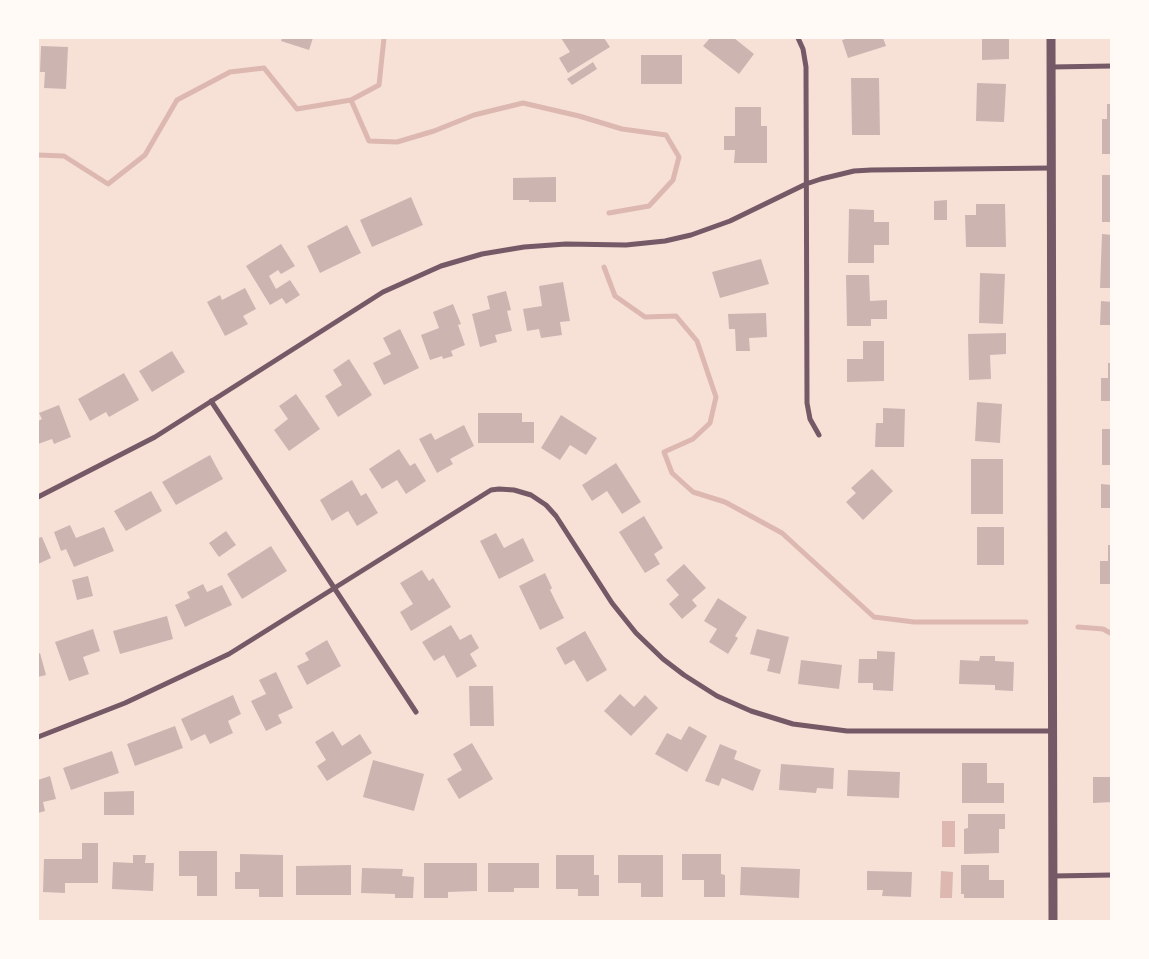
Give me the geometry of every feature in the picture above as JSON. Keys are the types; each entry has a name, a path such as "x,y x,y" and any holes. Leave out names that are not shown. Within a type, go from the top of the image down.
{"street":[{"path":"798,38 803,49 806,67 807,403 810,419 819,435"},
{"path":"1051,38 1053,922"},
{"path":"1051,67 1112,66"},
{"path":"38,497 155,437 383,292 441,266 482,254 524,247 566,244 626,245 665,241 691,235 730,221 822,178 854,171 1052,168"},
{"path":"211,401 416,712"},
{"path":"38,737 125,703 229,654 491,490 514,490 531,494 546,504 556,516 612,603 636,633 663,659 684,675 717,696 751,711 793,724 847,732 1053,730"},
{"path":"1053,876 1112,876"}],"shaded area":[{"path":"942,821 955,821 955,847 942,847"},
{"path":"941,871 953,872 952,898 940,898"}],"building":[{"path":"282,38 313,38 309,50 281,41"},
{"path":"561,38 604,38 610,47 568,73 559,58 570,52"},
{"path":"710,38 734,38 754,54 739,74 703,46"},
{"path":"849,38 883,38 886,46 848,58 842,40"},
{"path":"982,38 1009,38 1009,59 982,60"},
{"path":"41,46 68,47 66,89 44,88 45,72 40,72"},
{"path":"641,55 682,55 682,84 641,84"},
{"path":"593,62 597,69 572,85 567,79"},
{"path":"851,78 879,78 880,135 852,135"},
{"path":"977,83 1006,84 1004,122 976,121"},
{"path":"1107,104 1112,104 1112,154 1102,154 1102,119 1107,119"},
{"path":"735,107 761,107 761,126 767,126 767,163 734,163 735,150 724,150 724,136 735,136"},
{"path":"1102,175 1112,175 1112,222 1102,222"},
{"path":"556,177 556,202 513,200 513,178"},
{"path":"411,197 423,225 372,247 360,220"},
{"path":"947,200 947,220 934,220 934,201"},
{"path":"976,204 1005,204 1006,247 966,247 965,215 976,215"},
{"path":"849,209 874,210 874,222 889,222 889,245 874,245 874,263 848,263"},
{"path":"347,225 361,253 320,273 307,246"},
{"path":"1102,234 1112,235 1112,288 1100,288"},
{"path":"281,244 295,266 281,274 278,270 269,276 276,289 290,280 300,295 286,304 282,298 270,305 246,266"},
{"path":"761,259 769,284 720,298 712,272"},
{"path":"980,273 1005,274 1003,324 979,323"},
{"path":"846,275 869,275 870,301 887,300 887,319 871,319 871,326 847,326"},
{"path":"563,282 570,321 560,322 562,335 541,338 539,329 527,331 523,309 542,306 539,286"},
{"path":"245,288 256,309 243,316 248,324 225,336 207,302 220,295 222,300"},
{"path":"506,291 511,310 507,311 512,331 495,335 497,342 480,347 472,314 490,309 487,296"},
{"path":"1101,301 1112,302 1112,325 1100,325"},
{"path":"453,304 461,324 458,325 465,345 451,351 453,356 443,359 442,356 430,360 421,335 439,328 433,312"},
{"path":"766,313 767,337 749,338 750,351 736,351 735,329 729,329 728,314"},
{"path":"400,329 419,368 384,385 373,363 391,354 383,338"},
{"path":"1006,333 1006,354 990,355 991,379 969,380 968,334"},
{"path":"863,341 884,341 884,381 847,382 847,359 863,359"},
{"path":"172,351 185,372 152,392 139,371"},
{"path":"349,359 372,395 338,417 325,396 342,385 333,370"},
{"path":"1108,363 1112,363 1112,401 1101,401 1101,378 1108,378"},
{"path":"124,373 139,400 109,417 106,412 90,421 78,399"},
{"path":"296,394 320,429 289,451 274,430 288,419 279,406"},
{"path":"977,402 1002,404 1000,443 975,441"},
{"path":"59,405 71,437 54,444 52,439 38,444 38,421 42,419 39,413"},
{"path":"883,408 905,409 904,447 875,447 876,423 883,423"},
{"path":"478,413 522,413 522,422 534,422 534,443 478,443"},
{"path":"561,415 597,438 586,455 570,445 560,460 541,448"},
{"path":"464,425 474,446 450,459 453,464 437,473 419,439 431,433 435,440"},
{"path":"1102,429 1112,429 1112,465 1102,465"},
{"path":"399,449 410,466 415,463 426,481 406,494 397,480 382,489 369,469"},
{"path":"210,455 223,479 176,505 162,482"},
{"path":"971,459 1003,459 1003,514 971,514"},
{"path":"616,463 641,502 622,514 607,491 592,501 582,485"},
{"path":"872,469 893,491 863,520 846,502 856,493 851,488"},
{"path":"352,480 361,496 366,493 378,513 357,526 348,511 332,521 320,500"},
{"path":"1101,484 1112,485 1112,508 1101,508"},
{"path":"151,491 162,511 126,531 114,511"},
{"path":"644,516 663,548 654,554 660,564 645,573 619,532"},
{"path":"70,525 76,538 104,527 114,551 74,567 66,549 61,551 54,532"},
{"path":"977,527 1004,527 1004,565 977,565"},
{"path":"226,531 236,545 219,557 209,543"},
{"path":"496,533 504,548 523,538 534,561 499,579 480,541"},
{"path":"42,537 51,558 38,564 38,538"},
{"path":"1108,545 1112,545 1112,584 1100,584 1100,561 1108,561"},
{"path":"271,546 287,571 242,599 227,574"},
{"path":"684,564 706,588 692,600 697,606 682,619 669,604 679,595 666,580"},
{"path":"422,570 429,581 433,578 451,607 411,631 400,612 413,604 400,583"},
{"path":"545,573 552,588 550,590 564,618 540,630 519,586"},
{"path":"88,576 93,596 77,600 72,580"},
{"path":"203,584 207,592 222,585 232,605 185,627 175,605 190,598 187,592"},
{"path":"718,598 747,617 735,636 738,638 728,654 709,642 717,629 704,621"},
{"path":"167,616 173,639 120,654 113,631"},
{"path":"451,625 460,640 471,634 479,648 470,654 477,666 457,678 444,655 434,661 422,642"},
{"path":"93,629 100,651 83,657 89,674 69,681 55,642"},
{"path":"757,629 789,637 780,674 767,671 770,659 750,654"},
{"path":"585,631 607,670 587,682 574,660 565,665 556,648"},
{"path":"327,640 341,666 307,685 297,666 309,660 305,653"},
{"path":"877,651 895,652 893,691 873,690 873,683 858,683 859,659 877,659"},
{"path":"40,653 46,675 38,677 38,654"},
{"path":"980,656 995,656 995,661 1014,662 1013,691 995,690 995,685 959,684 960,660 979,661"},
{"path":"801,660 842,665 839,689 798,684"},
{"path":"276,672 293,708 278,715 282,723 266,731 251,701 266,694 259,680"},
{"path":"469,686 493,686 494,726 470,726"},
{"path":"620,694 634,707 645,695 658,708 631,736 604,711"},
{"path":"233,695 241,714 228,721 233,733 210,744 205,734 191,741 181,719"},
{"path":"175,726 183,748 135,766 127,744"},
{"path":"689,726 707,736 687,772 655,754 667,733 681,740"},
{"path":"333,731 342,746 360,734 372,753 327,781 317,766 326,760 315,742"},
{"path":"472,743 493,779 459,799 447,779 462,770 453,754"},
{"path":"720,744 737,751 734,759 761,770 753,791 722,778 719,786 705,781"},
{"path":"112,751 119,773 71,790 63,768"},
{"path":"373,760 424,774 414,811 363,797"},
{"path":"962,763 987,763 987,783 1004,783 1004,803 962,803"},
{"path":"781,764 834,768 833,789 817,788 816,793 779,790"},
{"path":"848,770 900,772 899,798 847,796"},
{"path":"50,776 56,799 43,802 45,811 38,813 38,780"},
{"path":"1093,777 1112,777 1112,802 1093,803"},
{"path":"134,791 134,815 104,815 104,792"},
{"path":"968,814 1005,814 1005,829 999,829 999,853 964,854 964,829 968,828"},
{"path":"82,843 98,843 98,883 65,883 65,893 43,892 44,859 82,859"},
{"path":"179,851 217,851 217,896 197,896 197,876 179,876"},
{"path":"240,854 283,855 283,897 259,897 259,889 235,889 235,872 240,872"},
{"path":"682,854 721,854 721,874 725,875 725,897 704,897 704,880 682,880"},
{"path":"133,855 146,855 145,863 154,863 153,891 112,889 113,862 133,863"},
{"path":"556,855 594,855 594,875 599,875 599,896 578,896 578,889 556,889"},
{"path":"618,855 663,855 663,897 641,897 641,883 618,883"},
{"path":"424,863 477,863 477,891 448,892 448,898 424,898"},
{"path":"488,863 539,863 539,888 514,888 514,892 488,892"},
{"path":"351,865 351,895 296,895 296,866"},
{"path":"961,865 989,865 989,880 1004,880 1004,898 964,898 964,894 961,894"},
{"path":"741,867 800,869 799,898 740,895"},
{"path":"362,868 403,869 402,876 414,877 413,898 395,898 395,894 361,893"},
{"path":"867,871 912,872 911,897 882,896 883,890 867,890"}],"waterway":[{"path":"38,155 64,156 108,184 145,155 177,100 230,72 264,68 297,109 351,100 379,85 384,38"},
{"path":"351,100 369,141 397,142 434,131 474,115 523,103 579,116 622,129 666,135 679,157 673,180 649,206 609,213"},
{"path":"604,267 615,296 645,317 676,316 697,341 716,397 710,423 693,439 664,452 672,473 693,492 725,502 782,533 874,617 914,622 1026,622"},
{"path":"1078,627 1103,629 1112,634"}]}
